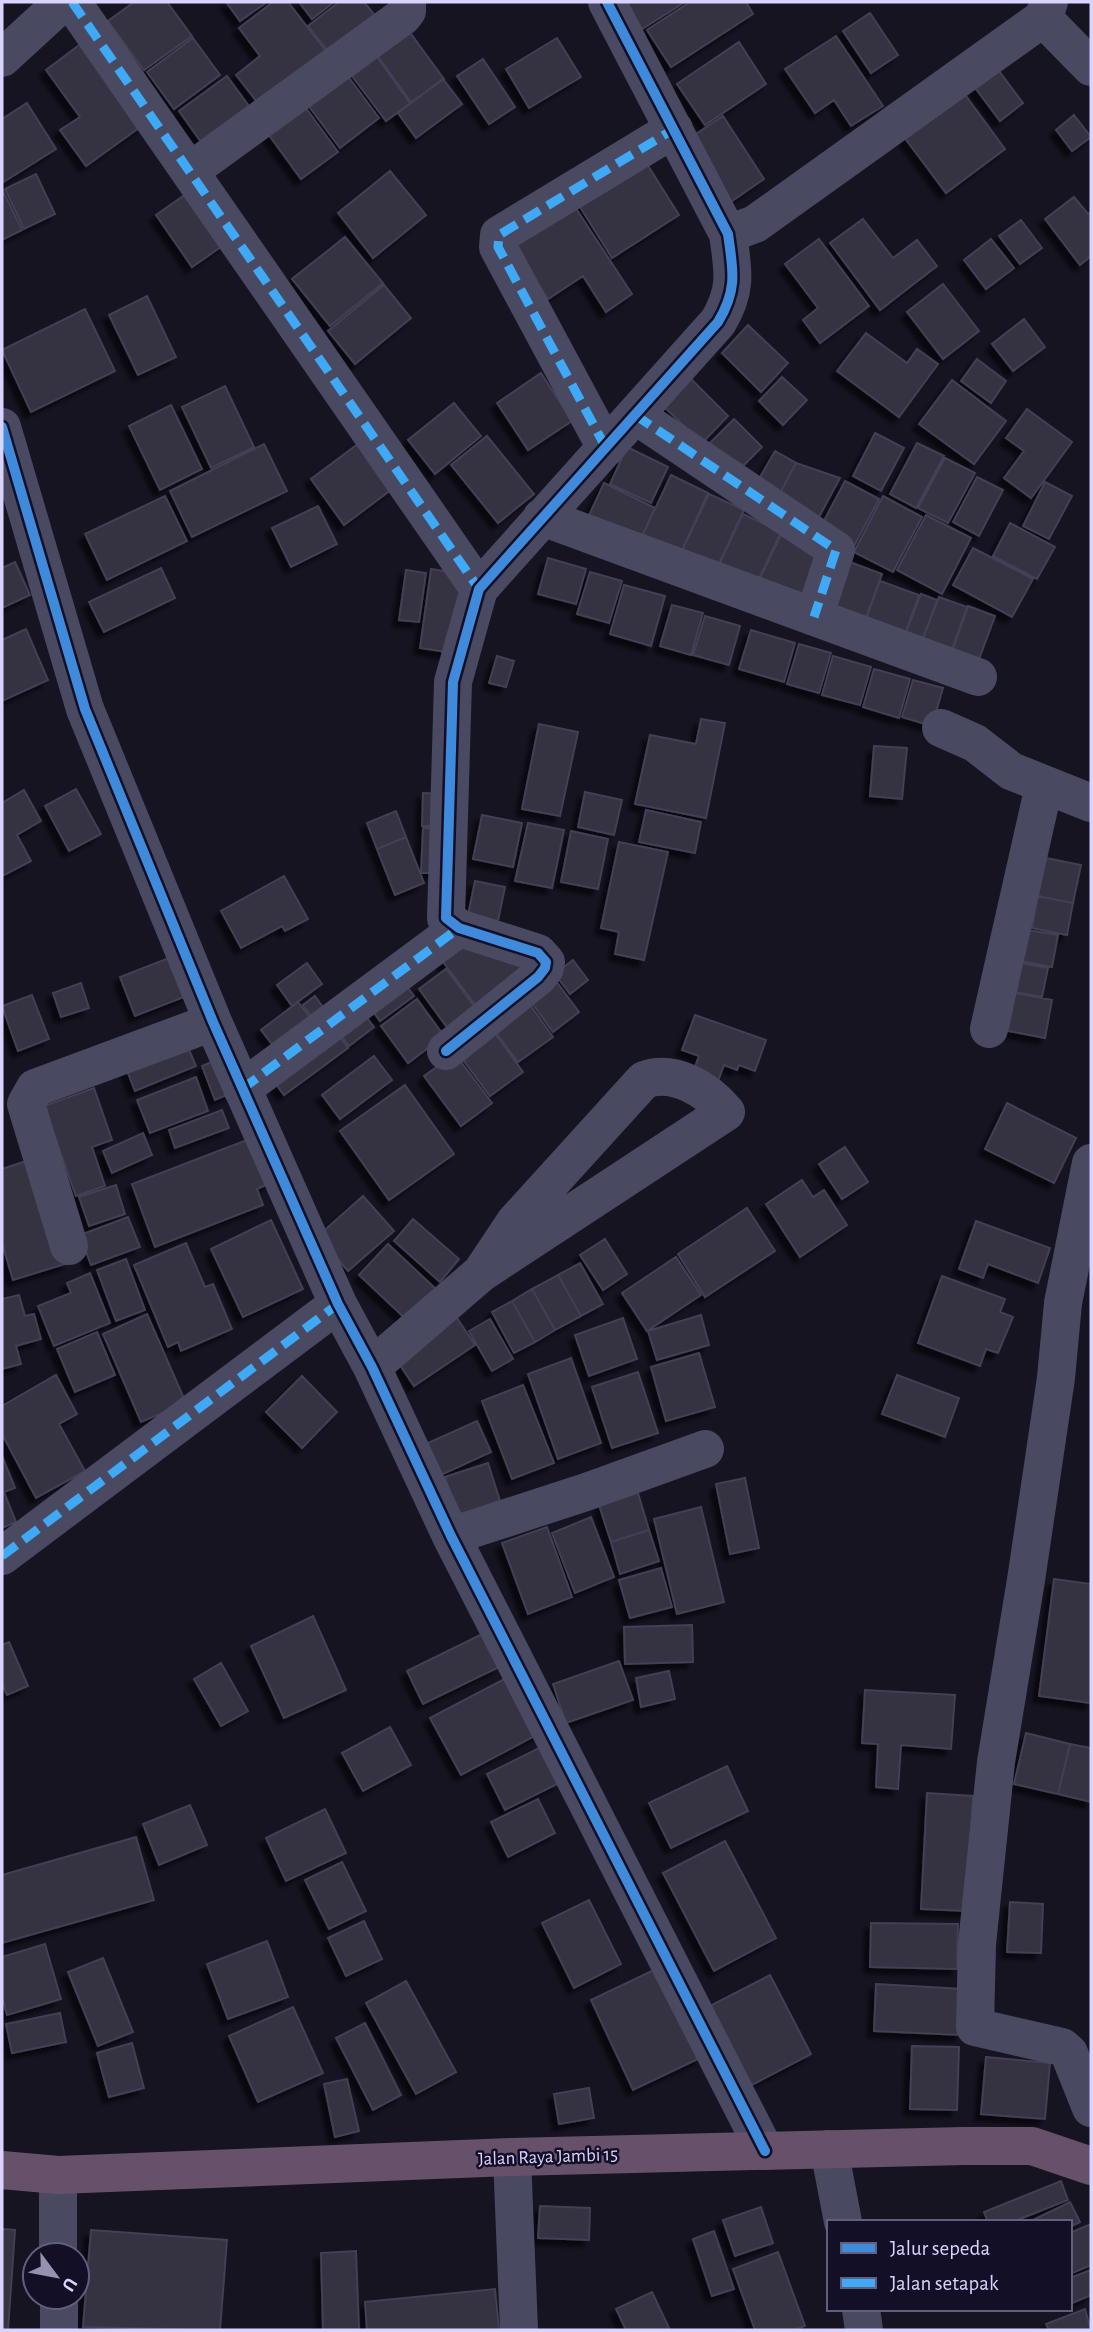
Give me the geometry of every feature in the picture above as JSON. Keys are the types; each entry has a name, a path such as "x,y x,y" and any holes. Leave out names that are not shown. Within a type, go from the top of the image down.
{"highway":[{"name":"Jalan Raya Jambi 15","path":"2,2170 58,2175 512,2157 1032,2147 1091,2166"}],"street":[{"path":"3,53 63,2"},
{"path":"72,2 479,589"},
{"path":"190,171 402,17 407,11 407,2"},
{"path":"446,1051 538,977 546,962 538,953 459,928 446,918 453,682 479,589 718,322 730,302 734,276 727,234 607,2"},
{"path":"727,234 755,224 1046,10 1091,66"},
{"path":"606,448 498,247 499,235 674,130"},
{"path":"635,415 836,550 814,617"},
{"path":"2,432 85,709 242,1089 338,1304 372,1367 451,1536 765,2151"},
{"path":"542,517 978,677"},
{"path":"941,728 975,743 1012,771 1091,803"},
{"path":"989,1028 1044,786"},
{"path":"242,1089 459,928"},
{"path":"69,1246 26,1104 28,1096 35,1088 213,1022"},
{"path":"372,1367 481,1273 726,1112 714,1098 691,1084 660,1074 644,1080 515,1222 481,1273"},
{"path":"1091,1163 1063,1303 1056,1378 1027,1580 996,1762 976,1944 975,2027 1062,2046 1069,2053 1091,2108"},
{"path":"2,1556 338,1304"},
{"path":"451,1536 586,1492 705,1449"},
{"path":"829,2149 843,2220"},
{"path":"512,2157 519,2330"},
{"path":"58,2175 58,2241"},
{"path":"59,2311 59,2330"},
{"path":"861,2311 864,2330"}],"building":[{"path":"134,2 167,2 192,36 144,70 108,21"},
{"path":"226,2 267,2 240,21"},
{"path":"273,2 288,2 334,62 257,102 236,75 260,56 239,28"},
{"path":"299,2 334,2 312,19"},
{"path":"339,2 364,2 382,24 336,61 308,26"},
{"path":"625,2 685,2 642,29"},
{"path":"690,2 746,2 753,14 671,67 647,30"},
{"path":"870,13 898,55 871,73 843,31"},
{"path":"406,27 444,79 411,102 374,51"},
{"path":"836,36 883,106 851,126 834,100 815,113 785,69"},
{"path":"193,38 220,75 174,109 147,72"},
{"path":"557,38 581,77 529,108 506,69"},
{"path":"739,42 766,84 705,125 677,84"},
{"path":"82,43 143,125 86,166 60,130 80,117 46,70"},
{"path":"377,57 410,103 386,121 352,76"},
{"path":"483,59 515,107 489,124 457,76"},
{"path":"996,67 1023,103 1000,121 973,85"},
{"path":"344,71 379,118 340,148 305,101"},
{"path":"227,76 257,117 201,142 179,111"},
{"path":"443,79 462,104 416,138 398,113"},
{"path":"963,92 1005,149 946,193 904,137"},
{"path":"300,100 338,152 301,179 263,127"},
{"path":"27,103 56,149 2,183 2,119"},
{"path":"1074,115 1091,137 1072,151 1056,130"},
{"path":"723,116 764,179 729,203 687,140"},
{"path":"647,164 679,215 612,258 575,199"},
{"path":"390,171 426,215 373,258 338,213"},
{"path":"36,174 55,214 24,229 5,189"},
{"path":"2,192 22,230 2,240"},
{"path":"189,192 225,244 192,267 156,215"},
{"path":"1074,197 1088,214 1091,212 1091,256 1080,265 1045,219"},
{"path":"571,201 632,294 606,312 583,276 548,299 511,241"},
{"path":"863,219 893,258 917,240 937,266 880,310 830,243"},
{"path":"1021,220 1042,248 1020,264 999,236"},
{"path":"345,237 383,283 330,326 292,279"},
{"path":"819,239 869,306 820,343 803,320 818,308 785,264"},
{"path":"991,239 1014,268 986,289 964,260"},
{"path":"943,284 979,331 943,359 907,312"},
{"path":"384,285 411,318 355,364 328,331"},
{"path":"147,296 176,357 138,375 109,315"},
{"path":"85,309 115,371 31,412 2,350"},
{"path":"1024,319 1045,347 1013,371 992,344"},
{"path":"748,325 788,363 761,392 722,353"},
{"path":"866,333 907,363 917,349 938,364 899,417 837,371"},
{"path":"977,359 1006,381 991,403 961,381"},
{"path":"541,373 572,421 528,450 497,403"},
{"path":"688,376 728,416 702,443 661,404"},
{"path":"782,377 807,400 783,425 759,401"},
{"path":"952,380 1006,421 974,464 919,424"},
{"path":"225,386 254,447 211,468 182,407"},
{"path":"454,403 481,436 435,474 408,440"},
{"path":"171,405 202,469 160,490 129,426"},
{"path":"1027,409 1072,442 1031,498 1004,478 1024,451 1006,438"},
{"path":"734,419 762,447 731,478 703,450"},
{"path":"875,433 904,448 881,491 853,476"},
{"path":"487,436 534,494 498,523 451,465"},
{"path":"362,441 395,487 344,525 311,479"},
{"path":"917,443 944,456 916,508 890,494"},
{"path":"264,444 287,491 192,537 170,491"},
{"path":"627,447 668,467 651,503 610,484"},
{"path":"775,451 796,463 777,499 755,486"},
{"path":"945,458 975,473 948,523 918,508"},
{"path":"796,463 840,478 813,528 777,499"},
{"path":"671,475 708,493 678,559 640,541"},
{"path":"977,477 1003,490 979,536 953,522"},
{"path":"845,481 879,499 852,550 818,532"},
{"path":"1045,482 1072,496 1049,539 1023,526"},
{"path":"604,483 655,508 636,549 585,524"},
{"path":"709,494 744,510 713,576 678,559"},
{"path":"165,496 187,541 107,580 85,534"},
{"path":"883,496 922,517 893,572 854,552"},
{"path":"318,506 337,544 291,567 272,528"},
{"path":"743,514 781,532 754,589 716,571"},
{"path":"926,515 971,538 942,594 897,570"},
{"path":"1010,523 1055,547 1037,579 993,556"},
{"path":"782,533 824,554 801,603 758,582"},
{"path":"973,548 1033,579 1012,617 953,585"},
{"path":"548,558 586,569 576,604 538,594"},
{"path":"847,561 882,574 862,628 827,615"},
{"path":"15,562 30,595 2,608 2,568"},
{"path":"161,568 175,598 104,632 89,602"},
{"path":"431,569 463,574 453,653 420,648"},
{"path":"406,570 426,573 419,622 399,620"},
{"path":"590,572 622,581 609,623 577,614"},
{"path":"880,581 919,595 904,637 865,622"},
{"path":"624,585 665,596 651,646 610,634"},
{"path":"921,594 937,600 922,641 905,635"},
{"path":"939,597 967,607 951,652 922,641"},
{"path":"672,605 703,613 691,655 660,646"},
{"path":"968,606 995,616 978,662 952,652"},
{"path":"705,616 740,626 729,665 693,655"},
{"path":"26,629 48,680 2,701 2,640"},
{"path":"751,630 795,643 784,682 739,669"},
{"path":"799,644 831,653 819,693 787,684"},
{"path":"497,656 514,661 506,687 489,683"},
{"path":"833,656 871,667 860,705 822,695"},
{"path":"874,669 910,679 899,718 863,707"},
{"path":"913,680 943,688 932,726 902,717"},
{"path":"701,719 725,723 706,818 635,804 650,735 696,744"},
{"path":"539,724 578,732 560,816 522,809"},
{"path":"874,746 907,748 902,799 870,796"},
{"path":"76,789 101,834 69,851 45,806"},
{"path":"24,790 41,821 17,835 31,861 2,876 2,803"},
{"path":"585,792 622,800 614,835 578,827"},
{"path":"423,793 447,794 446,826 422,826"},
{"path":"646,810 701,822 695,853 639,842"},
{"path":"396,811 406,837 377,849 367,823"},
{"path":"482,815 522,823 513,867 473,859"},
{"path":"528,823 564,830 552,888 515,881"},
{"path":"423,828 446,828 445,873 421,873"},
{"path":"571,831 608,839 598,889 561,882"},
{"path":"406,837 424,883 395,895 377,849"},
{"path":"619,842 668,852 644,960 615,954 619,932 601,928"},
{"path":"1046,858 1081,865 1073,903 1038,896"},
{"path":"284,876 308,919 285,931 282,926 241,948 221,911"},
{"path":"475,881 505,887 498,921 468,915"},
{"path":"1038,896 1073,903 1067,935 1032,928"},
{"path":"1027,930 1058,935 1052,967 1021,961"},
{"path":"472,937 538,969 479,1010 441,959"},
{"path":"174,956 189,995 135,1016 120,977"},
{"path":"573,960 588,980 570,994 555,974"},
{"path":"307,963 322,984 292,1006 277,985"},
{"path":"1020,963 1048,968 1042,997 1015,992"},
{"path":"446,969 477,1010 449,1030 419,989"},
{"path":"399,976 414,996 380,1021 365,1001"},
{"path":"553,977 579,1012 553,1032 527,996"},
{"path":"81,983 89,1008 61,1017 53,993"},
{"path":"1015,993 1052,1000 1045,1038 1008,1031"},
{"path":"32,995 49,1039 18,1051 2,1006"},
{"path":"315,996 322,1006 319,1027 303,1005"},
{"path":"417,999 444,1036 408,1063 381,1026"},
{"path":"526,999 553,1037 518,1062 491,1026"},
{"path":"298,1002 319,1029 282,1057 261,1030"},
{"path":"357,1005 374,1027 349,1046 332,1023"},
{"path":"695,1015 766,1040 755,1071 739,1065 737,1070 724,1065 718,1081 693,1072 699,1056 682,1050"},
{"path":"331,1025 348,1048 284,1095 267,1072"},
{"path":"494,1032 523,1072 490,1096 461,1057"},
{"path":"184,1038 196,1066 135,1091 124,1063"},
{"path":"455,1054 492,1103 461,1126 424,1076"},
{"path":"374,1056 392,1080 340,1119 322,1095"},
{"path":"223,1057 236,1091 215,1100 202,1066"},
{"path":"196,1077 208,1111 150,1133 137,1100"},
{"path":"405,1085 454,1154 389,1200 340,1131"},
{"path":"94,1088 112,1140 92,1147 105,1186 76,1196 44,1106"},
{"path":"1007,1103 1076,1138 1054,1183 985,1149"},
{"path":"222,1110 229,1128 175,1148 169,1130"},
{"path":"143,1133 152,1155 112,1173 103,1151"},
{"path":"252,1138 270,1183 257,1189 263,1205 155,1247 132,1184"},
{"path":"845,1147 868,1182 842,1199 819,1164"},
{"path":"35,1158 68,1263 13,1280 2,1243 2,1169"},
{"path":"802,1180 813,1197 824,1190 847,1225 800,1257 766,1204"},
{"path":"116,1185 125,1214 89,1226 79,1197"},
{"path":"363,1196 394,1231 348,1271 318,1236"},
{"path":"747,1208 775,1251 705,1297 678,1254"},
{"path":"128,1217 140,1247 91,1265 80,1235"},
{"path":"413,1219 459,1259 440,1282 394,1241"},
{"path":"271,1220 303,1289 243,1317 211,1249"},
{"path":"976,1221 1050,1248 1038,1283 988,1264 983,1278 959,1269"},
{"path":"605,1239 627,1274 603,1290 580,1255"},
{"path":"186,1243 205,1287 213,1284 232,1329 181,1351 178,1342 168,1347 134,1265"},
{"path":"388,1244 437,1290 408,1321 359,1275"},
{"path":"676,1257 701,1295 647,1331 622,1293"},
{"path":"126,1259 145,1310 116,1321 97,1270"},
{"path":"580,1263 603,1304 581,1316 558,1275"},
{"path":"90,1273 110,1323 54,1346 38,1306 71,1293 67,1283"},
{"path":"558,1275 581,1316 555,1330 532,1289"},
{"path":"942,1276 1005,1299 1000,1312 1013,1317 998,1353 986,1349 980,1366 918,1343"},
{"path":"532,1289 555,1330 535,1342 512,1301"},
{"path":"19,1295 25,1316 34,1314 41,1339 16,1346 21,1364 2,1369 2,1299"},
{"path":"512,1301 535,1342 514,1353 492,1312"},
{"path":"147,1314 186,1403 141,1422 103,1334"},
{"path":"701,1315 709,1345 657,1360 648,1331"},
{"path":"457,1318 475,1345 414,1386 396,1359"},
{"path":"623,1318 637,1359 589,1376 575,1335"},
{"path":"490,1319 513,1359 492,1371 469,1331"},
{"path":"97,1332 115,1375 75,1392 57,1349"},
{"path":"699,1353 715,1407 666,1421 651,1367"},
{"path":"571,1358 601,1443 558,1459 528,1374"},
{"path":"638,1372 658,1433 612,1448 592,1387"},
{"path":"56,1375 77,1414 59,1424 85,1471 36,1498 2,1434 2,1406"},
{"path":"897,1375 959,1398 945,1437 882,1414"},
{"path":"302,1376 337,1412 302,1448 266,1412"},
{"path":"523,1385 554,1463 512,1479 482,1401"},
{"path":"477,1421 491,1452 441,1475 428,1443"},
{"path":"2,1456 15,1488 4,1492 16,1522 2,1528"},
{"path":"488,1463 500,1501 458,1516 445,1477"},
{"path":"745,1478 759,1548 730,1554 716,1484"},
{"path":"638,1493 649,1530 611,1542 599,1505"},
{"path":"701,1507 724,1602 677,1614 654,1519"},
{"path":"591,1517 614,1577 575,1593 552,1533"},
{"path":"547,1527 572,1597 528,1614 502,1543"},
{"path":"649,1530 659,1561 620,1574 611,1542"},
{"path":"661,1568 672,1607 630,1618 619,1580"},
{"path":"1054,1579 1091,1584 1091,1703 1039,1696"},
{"path":"313,1616 346,1690 284,1718 251,1646"},
{"path":"692,1625 693,1662 625,1664 624,1627"},
{"path":"482,1634 499,1667 423,1704 407,1671"},
{"path":"9,1642 28,1686 7,1695 2,1684 2,1645"},
{"path":"619,1661 633,1700 566,1723 553,1684"},
{"path":"221,1663 248,1711 221,1726 194,1679"},
{"path":"669,1671 675,1699 641,1707 636,1678"},
{"path":"510,1676 540,1733 461,1775 430,1718"},
{"path":"865,1690 955,1695 951,1749 901,1745 898,1789 876,1787 878,1744 862,1743"},
{"path":"390,1727 411,1765 363,1791 342,1753"},
{"path":"1026,1733 1070,1744 1058,1794 1014,1784"},
{"path":"1070,1744 1091,1748 1091,1802 1058,1794"},
{"path":"541,1747 559,1783 505,1810 487,1774"},
{"path":"727,1766 748,1811 671,1848 649,1803"},
{"path":"927,1793 973,1796 967,1911 921,1909"},
{"path":"538,1799 555,1833 508,1857 491,1822"},
{"path":"190,1805 207,1845 159,1865 143,1824"},
{"path":"325,1809 346,1853 286,1881 266,1838"},
{"path":"136,1837 154,1900 2,1943 2,1875"},
{"path":"725,1841 776,1938 714,1971 663,1873"},
{"path":"342,1862 366,1911 329,1929 305,1880"},
{"path":"589,1900 621,1964 574,1988 542,1923"},
{"path":"1010,1902 1043,1904 1041,1953 1007,1952"},
{"path":"364,1921 382,1959 346,1976 328,1938"},
{"path":"871,1923 958,1924 957,1969 870,1967"},
{"path":"267,1941 288,1997 228,2019 207,1964"},
{"path":"45,1944 61,1999 7,2015 2,1996 2,1957"},
{"path":"103,1958 133,2032 98,2046 68,1972"},
{"path":"660,1967 702,2057 633,2090 591,2000"},
{"path":"770,1975 811,2054 750,2086 710,2006"},
{"path":"406,1981 456,2072 416,2094 366,2003"},
{"path":"876,1984 963,1989 961,2035 874,2031"},
{"path":"293,2007 323,2073 258,2102 229,2036"},
{"path":"60,2013 66,2042 12,2053 6,2024"},
{"path":"365,2023 401,2095 373,2110 336,2038"},
{"path":"132,2043 144,2088 109,2097 97,2053"},
{"path":"912,2046 959,2047 957,2110 910,2109"},
{"path":"986,2057 1050,2063 1045,2119 981,2114"},
{"path":"347,2079 359,2131 335,2137 324,2084"},
{"path":"589,2088 594,2118 559,2124 554,2094"},
{"path":"1061,2181 1068,2200 1017,2220 987,2220 984,2212"},
{"path":"1070,2202 1080,2222 1072,2226 1072,2220 1033,2220"},
{"path":"540,2206 590,2208 589,2240 538,2238"},
{"path":"761,2207 773,2243 735,2256 723,2220"},
{"path":"1091,2224 1091,2265 1072,2273 1072,2232"},
{"path":"2,2229 15,2230 8,2330 2,2330"},
{"path":"91,2230 227,2240 220,2330 83,2327 84,2311 91,2311"},
{"path":"714,2231 734,2289 712,2296 693,2239"},
{"path":"356,2251 359,2330 323,2330 321,2253"},
{"path":"778,2252 805,2326 794,2330 755,2330 733,2269"},
{"path":"1091,2270 1091,2295 1072,2303 1072,2277"},
{"path":"495,2289 499,2330 367,2330 365,2302"},
{"path":"652,2292 670,2330 626,2330 616,2309"},
{"path":"1085,2309 1091,2330 1049,2330 1046,2324"}],"marked path":[{"path":"72,2 479,589"},
{"path":"606,448 498,247 499,235 674,129"},
{"path":"635,415 836,550 814,617"},
{"path":"242,1089 459,928"},
{"path":"2,1556 338,1304"}],"cycle path":[{"path":"446,1051 538,977 546,962 538,953 459,928 446,918 453,682 479,589 718,322 731,289 728,234 607,2"},
{"path":"2,427 85,709 213,1022 338,1304 372,1367 451,1536 765,2151"}]}
